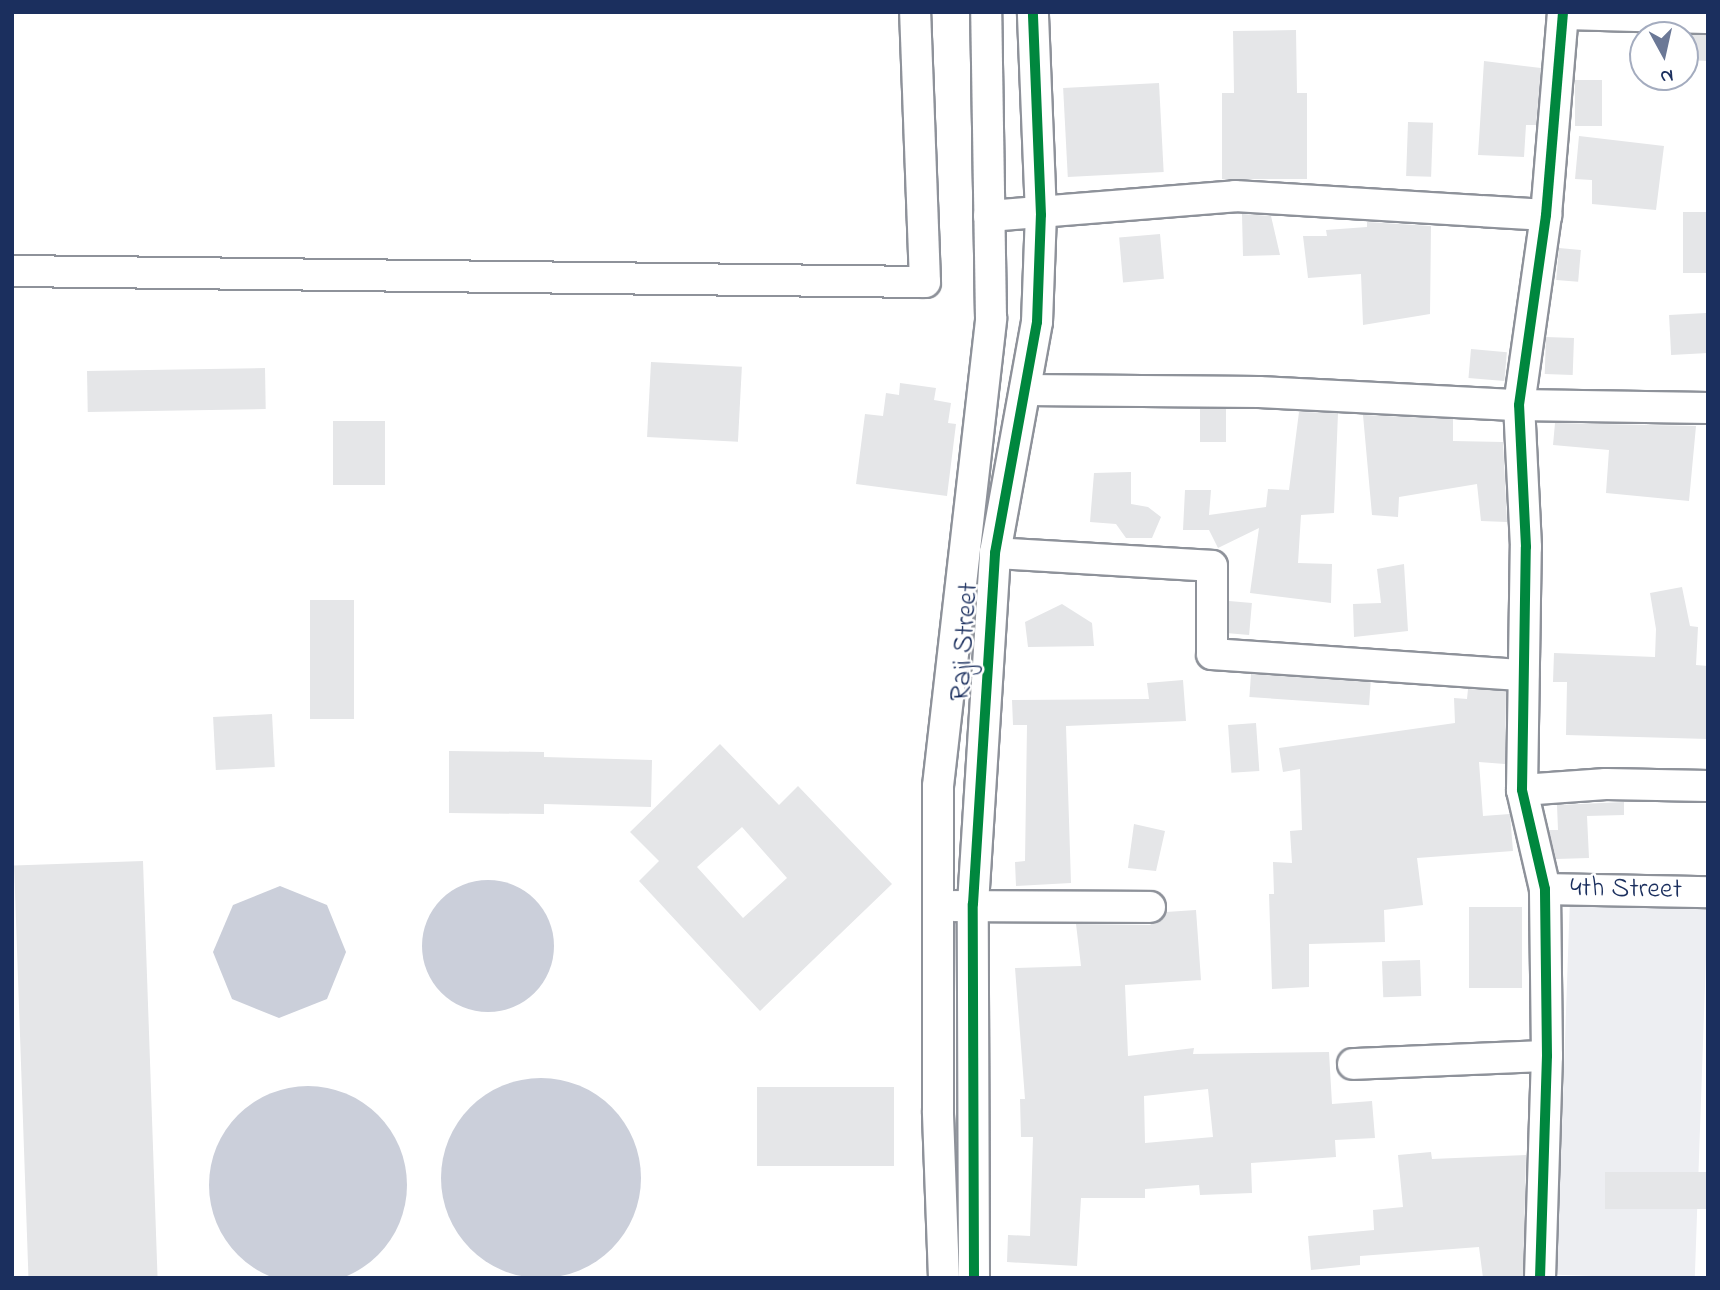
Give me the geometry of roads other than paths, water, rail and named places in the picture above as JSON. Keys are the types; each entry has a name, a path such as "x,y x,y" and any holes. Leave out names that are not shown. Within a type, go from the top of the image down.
{"street":[{"path":"12,271 925,282 915,12"},
{"name":"Raji Street","path":"943,1278 938,786 991,318 986,12"},
{"name":"Raji Street","path":"974,1278 974,904 995,554 1037,322 1041,215 1033,12"},
{"path":"1541,1278 1548,1056 1545,889 1521,790 1526,547 1519,405 1546,215 1563,13 1708,19"},
{"path":"989,216 1041,215 1235,196 1546,215"},
{"path":"1026,390 1259,392 1519,405 1708,408"},
{"path":"995,554 1212,566 1212,654 1523,676"},
{"path":"1521,790 1606,784 1708,786"},
{"name":"4th Street","path":"1545,889 1708,892"},
{"path":"938,907 974,904 1150,907"},
{"path":"1353,1065 1548,1056"}]}
